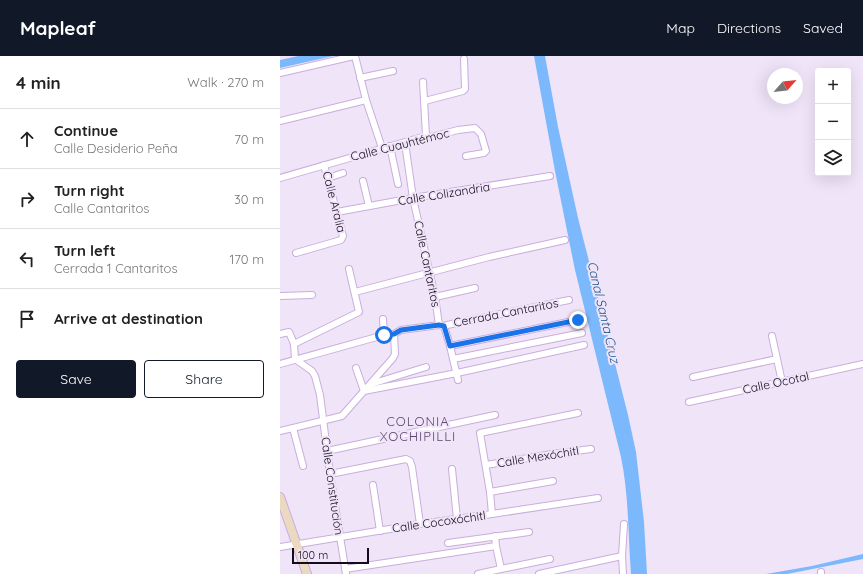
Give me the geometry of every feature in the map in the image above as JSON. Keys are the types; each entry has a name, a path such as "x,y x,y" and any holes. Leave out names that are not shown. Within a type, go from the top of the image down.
{"main road":[{"path":"280,496 307,574"}],"street":[{"path":"280,73 355,56 366,100 382,148"},
{"path":"425,101 463,91 465,89 464,58"},
{"path":"360,78 393,71"},
{"path":"423,82 426,136"},
{"path":"280,121 366,100"},
{"name":"Calle Cuauhtémoc","path":"280,178 426,136 475,128 481,134 486,151 484,153 466,156"},
{"name":"Calle Cantaritos","path":"405,143 414,198 441,325 450,346 458,380"},
{"path":"390,146 398,184"},
{"name":"Calle Aralia","path":"296,253 341,240 343,238 324,165"},
{"path":"328,178 343,173"},
{"name":"Calle Colizandria","path":"337,212 550,176"},
{"path":"363,181 369,206"},
{"path":"355,292 489,257 565,240"},
{"path":"294,344 359,312 350,269"},
{"path":"435,297 475,288"},
{"path":"280,296 312,295"},
{"name":"Cerrada Cantaritos","path":"280,364 384,335 394,334 401,330 454,323 569,300"},
{"path":"383,318 384,335"},
{"path":"450,346 578,320"},
{"path":"280,334 289,332 294,344 295,359"},
{"path":"453,359 582,332"},
{"path":"280,431 342,416 393,358 395,354 394,334"},
{"path":"772,336 782,382"},
{"path":"364,391 456,374 584,345"},
{"name":"Calle Constitución","path":"295,359 312,371 315,376 320,395 345,572"},
{"path":"693,377 777,359"},
{"name":"Calle Ocotal","path":"688,402 863,364"},
{"path":"370,384 426,367"},
{"path":"356,368 364,391"},
{"path":"492,514 486,465 480,433 578,413"},
{"path":"327,451 495,415"},
{"path":"293,428 303,466"},
{"name":"Calle Mexóchitl","path":"486,465 591,449"},
{"path":"330,474 406,459 410,461 420,524"},
{"path":"452,469 458,519"},
{"path":"490,492 553,481"},
{"path":"374,485 380,531"},
{"name":"Calle Cocoxóchitl","path":"280,548 296,544 420,524 598,498"},
{"path":"623,574 622,556 624,524"},
{"path":"448,543 529,532"},
{"path":"495,536 500,569"},
{"path":"345,572 496,546"},
{"path":"539,574 622,556"},
{"path":"478,574 550,559"}],"water":[{"path":"298,56 333,56 280,68 280,60"},
{"path":"534,56 545,56 558,127 578,218 628,415 636,452 644,522 647,574 631,574 624,472 575,270"},
{"path":"863,554 863,559 787,574 766,574 812,566"}],"district":[{"name":"COLONIA XOCHIPILLI","path":"418,428"}],"route":[{"path":"384,335 394,334 401,330 439,325 444,326 450,346 578,320"}],"water label":[{"name":"Canal Santa Cruz","path":"604,312"}]}
